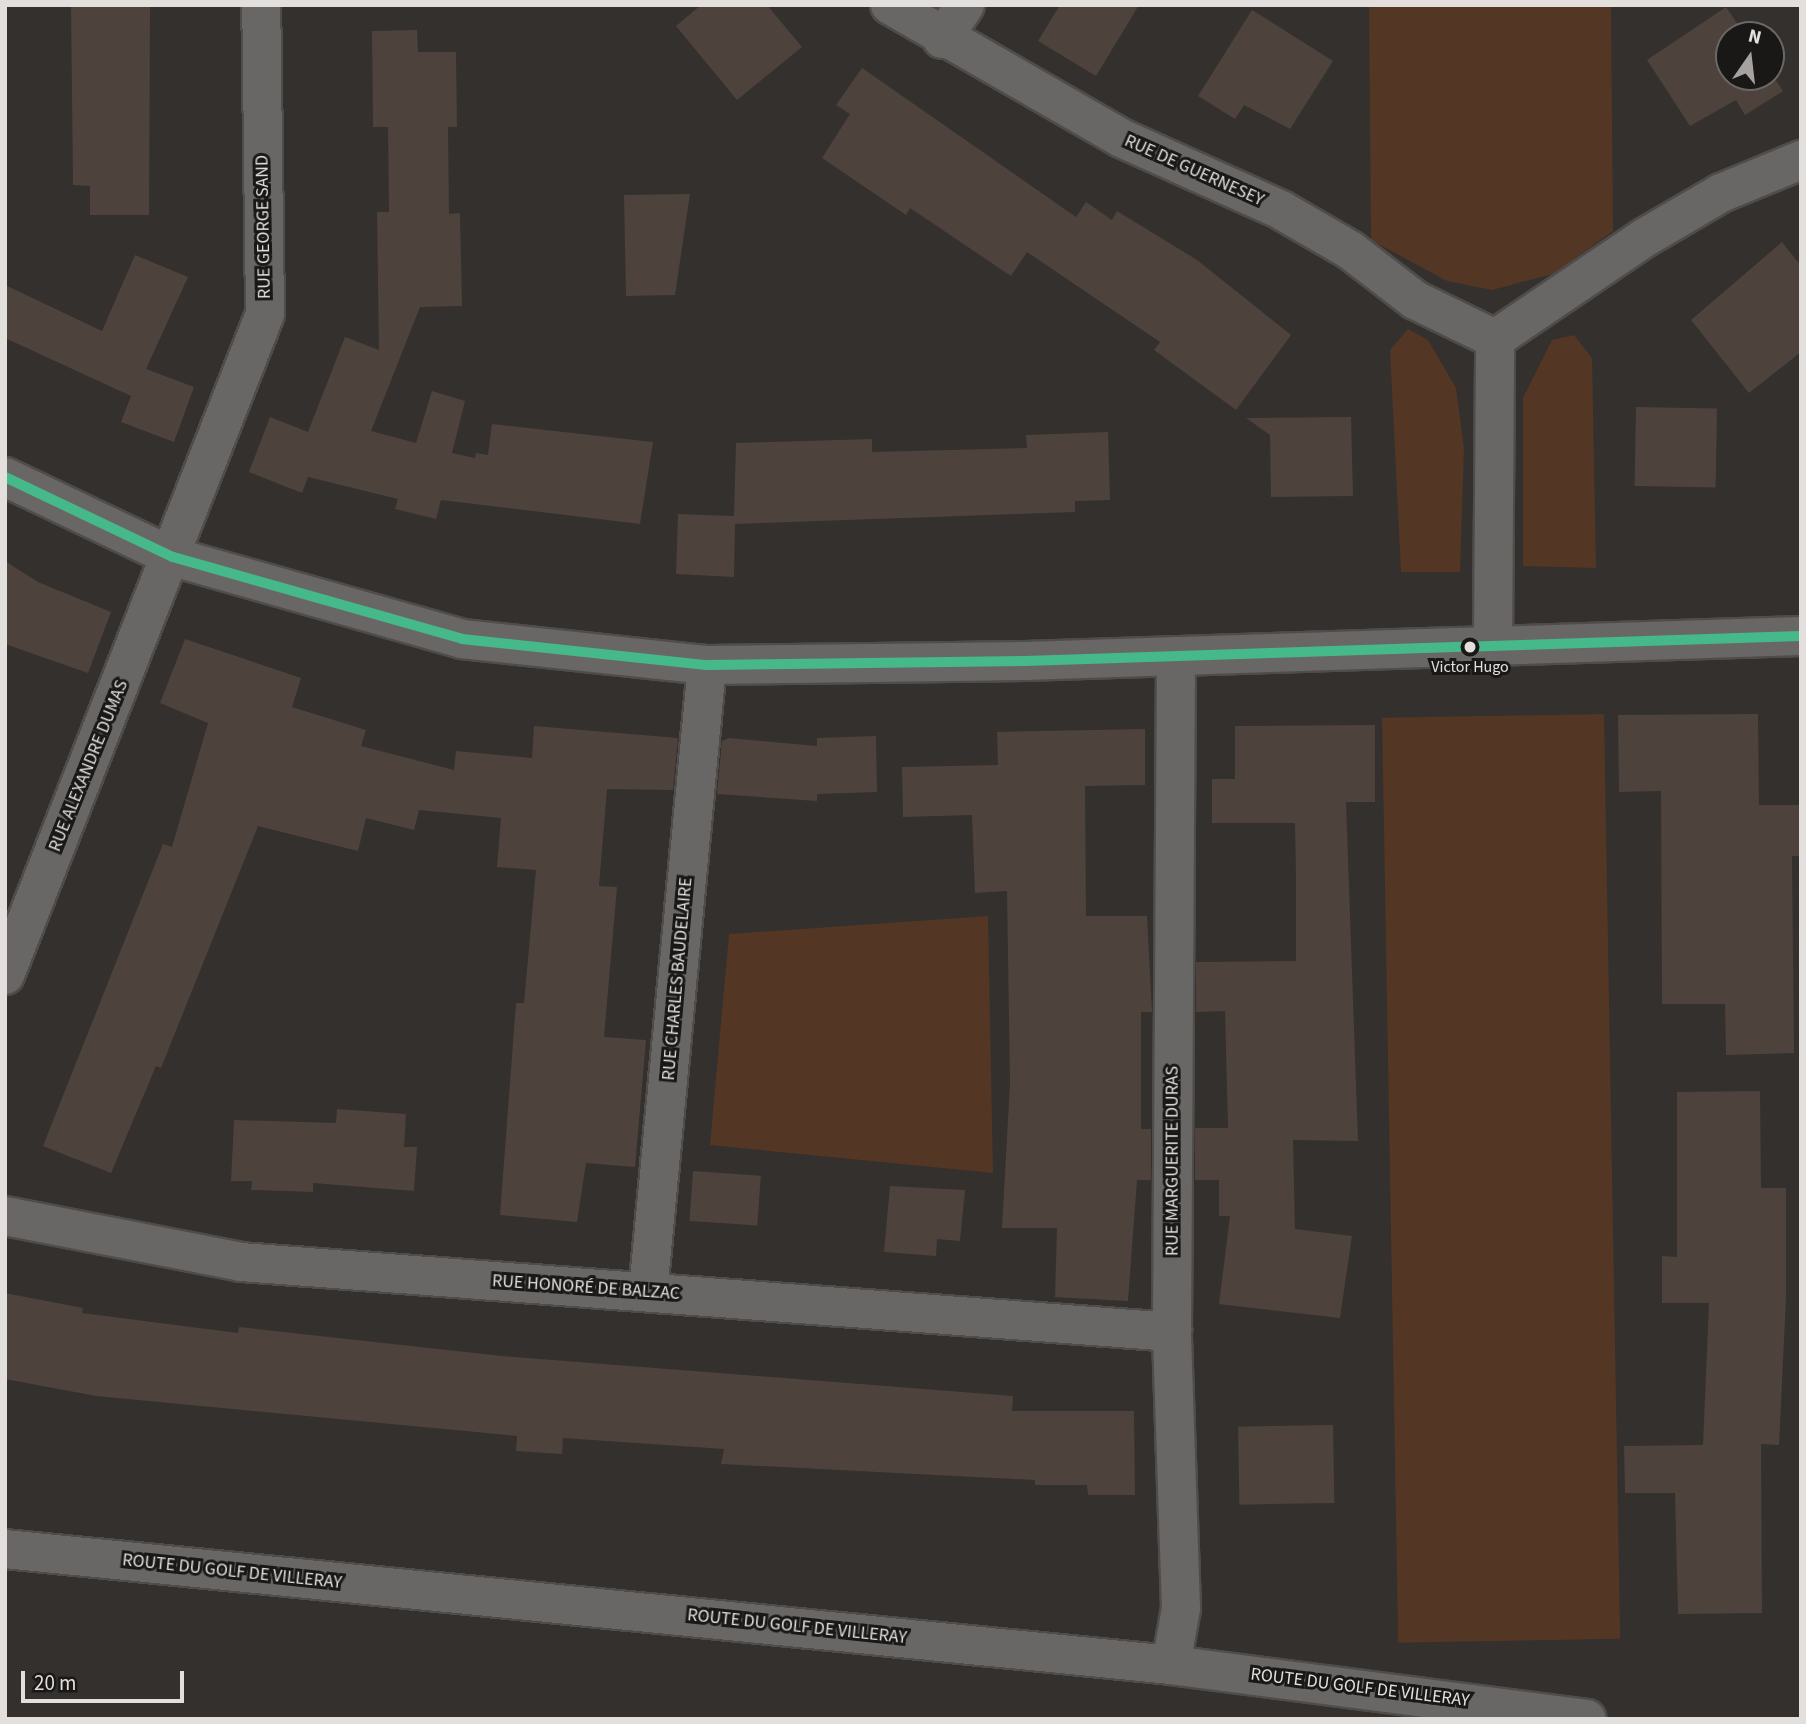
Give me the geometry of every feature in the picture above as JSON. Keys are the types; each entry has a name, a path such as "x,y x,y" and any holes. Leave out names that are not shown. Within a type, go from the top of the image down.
{"street":[{"name":"RUE GEORGE SAND","path":"173,557 265,314 261,5"},
{"name":"RUE DE GUERNESEY","path":"890,5 942,39 1121,138 1281,210 1350,250 1415,300 1495,339"},
{"path":"942,39 965,5"},
{"path":"1493,645 1495,339 1644,238 1721,193 1801,160"},
{"path":"5,477 173,557 461,639 707,665 1176,656 1801,636"},
{"name":"RUE ALEXANDRE DUMAS","path":"5,975 173,557"},
{"name":"RUE MARGUERITE DURAS","path":"1171,1665 1181,1608 1172,1332 1176,656"},
{"name":"RUE CHARLES BAUDELAIRE","path":"648,1292 707,665"},
{"name":"RUE HONORÉ DE BALZAC","path":"5,1216 241,1262 1172,1332"},
{"name":"ROUTE DU GOLF DE VILLERAY","path":"5,1549 1171,1665 1587,1719"}],"shaded area":[{"path":"1369,5 1611,5 1613,231 1553,274 1492,290 1447,281 1371,240"},
{"path":"1408,329 1428,340 1456,388 1464,448 1460,572 1401,572 1390,350"},
{"path":"1574,335 1592,358 1596,568 1523,566 1523,398 1552,340"},
{"path":"1604,714 1620,1639 1398,1643 1382,718"},
{"path":"988,916 993,1173 710,1145 729,934"}],"building":[{"path":"71,5 150,5 149,215 90,215 90,186 73,185"},
{"path":"701,5 767,5 802,47 737,100 676,26"},
{"path":"1060,5 1139,5 1096,76 1038,41"},
{"path":"1726,7 1736,21 1715,21 1715,91 1783,91 1745,115 1736,100 1690,126 1647,60"},
{"path":"1252,10 1333,61 1290,129 1244,105 1235,119 1198,96"},
{"path":"417,30 418,52 456,52 457,127 448,127 449,214 460,213 462,306 420,307 371,431 416,443 432,391 465,401 452,453 475,458 476,453 488,455 492,424 653,442 640,524 441,500 436,519 395,509 398,499 308,477 302,493 249,472 270,417 308,432 345,337 379,350 377,212 389,212 388,127 373,127 372,31"},
{"path":"862,68 1076,217 1086,202 1112,220 1117,211 1197,260 1291,335 1236,410 1154,350 1160,342 1027,252 1011,276 910,208 906,215 822,158 850,114 836,105"},
{"path":"690,194 675,295 626,296 624,195"},
{"path":"1782,242 1801,266 1801,352 1749,393 1691,320"},
{"path":"135,255 188,277 146,369 194,387 174,442 121,422 131,396 5,338 5,285 102,331"},
{"path":"1636,407 1717,408 1716,487 1635,486"},
{"path":"1351,417 1353,496 1271,497 1270,435 1246,418"},
{"path":"1108,432 1110,500 1075,501 1075,512 735,524 734,577 676,574 678,514 734,516 736,443 872,439 872,452 1027,448 1026,435"},
{"path":"5,561 38,582 111,612 88,673 5,644"},
{"path":"185,639 301,678 292,707 366,730 361,746 454,770 456,751 532,758 534,726 678,738 673,790 607,789 599,886 617,887 604,1037 646,1040 635,1167 586,1163 577,1222 500,1215 516,1003 524,1003 536,870 497,867 501,818 419,810 414,830 366,818 358,851 258,826 161,1068 156,1066 111,1173 43,1146 163,844 172,847 208,723 160,703"},
{"path":"1758,714 1759,805 1801,805 1801,856 1792,856 1794,1053 1726,1055 1725,1004 1662,1004 1661,791 1619,792 1618,715"},
{"path":"1375,725 1375,802 1346,802 1358,1141 1293,1140 1295,1229 1352,1236 1340,1318 1219,1304 1230,1216 1219,1216 1219,1180 1195,1180 1195,1128 1228,1128 1225,1011 1196,1012 1196,962 1296,961 1296,877 1295,823 1212,823 1212,779 1235,779 1235,726"},
{"path":"1145,729 1145,785 1085,786 1086,916 1147,916 1152,1012 1141,1012 1141,1129 1151,1129 1151,1180 1137,1180 1128,1301 1055,1297 1057,1228 1002,1228 1010,1083 1007,891 975,893 972,815 903,817 902,767 998,765 997,732"},
{"path":"876,736 877,792 817,794 817,801 717,794 722,741 729,738 817,746 817,738"},
{"path":"1760,1091 1761,1188 1786,1188 1786,1297 1779,1445 1761,1444 1762,1613 1678,1614 1675,1493 1625,1493 1624,1446 1703,1445 1709,1303 1662,1303 1662,1256 1677,1257 1677,1092"},
{"path":"337,1109 406,1114 404,1147 417,1147 414,1191 313,1183 313,1192 251,1190 252,1181 231,1181 234,1120 336,1123"},
{"path":"693,1171 761,1176 757,1226 690,1221"},
{"path":"890,1186 965,1190 960,1241 937,1239 936,1256 884,1252"},
{"path":"5,1293 83,1308 82,1313 238,1333 239,1327 502,1356 1013,1396 1012,1411 1134,1411 1135,1495 1088,1495 1087,1485 1035,1485 1035,1480 721,1464 724,1449 563,1438 562,1454 516,1451 517,1436 96,1396 5,1379"},
{"path":"1333,1425 1334,1503 1239,1505 1238,1427"}],"transit line":[{"path":"5,477 173,557 462,639 707,665 1025,661 1801,636"}],"place":[{"name":"Victor Hugo","path":"1470,647"}]}
